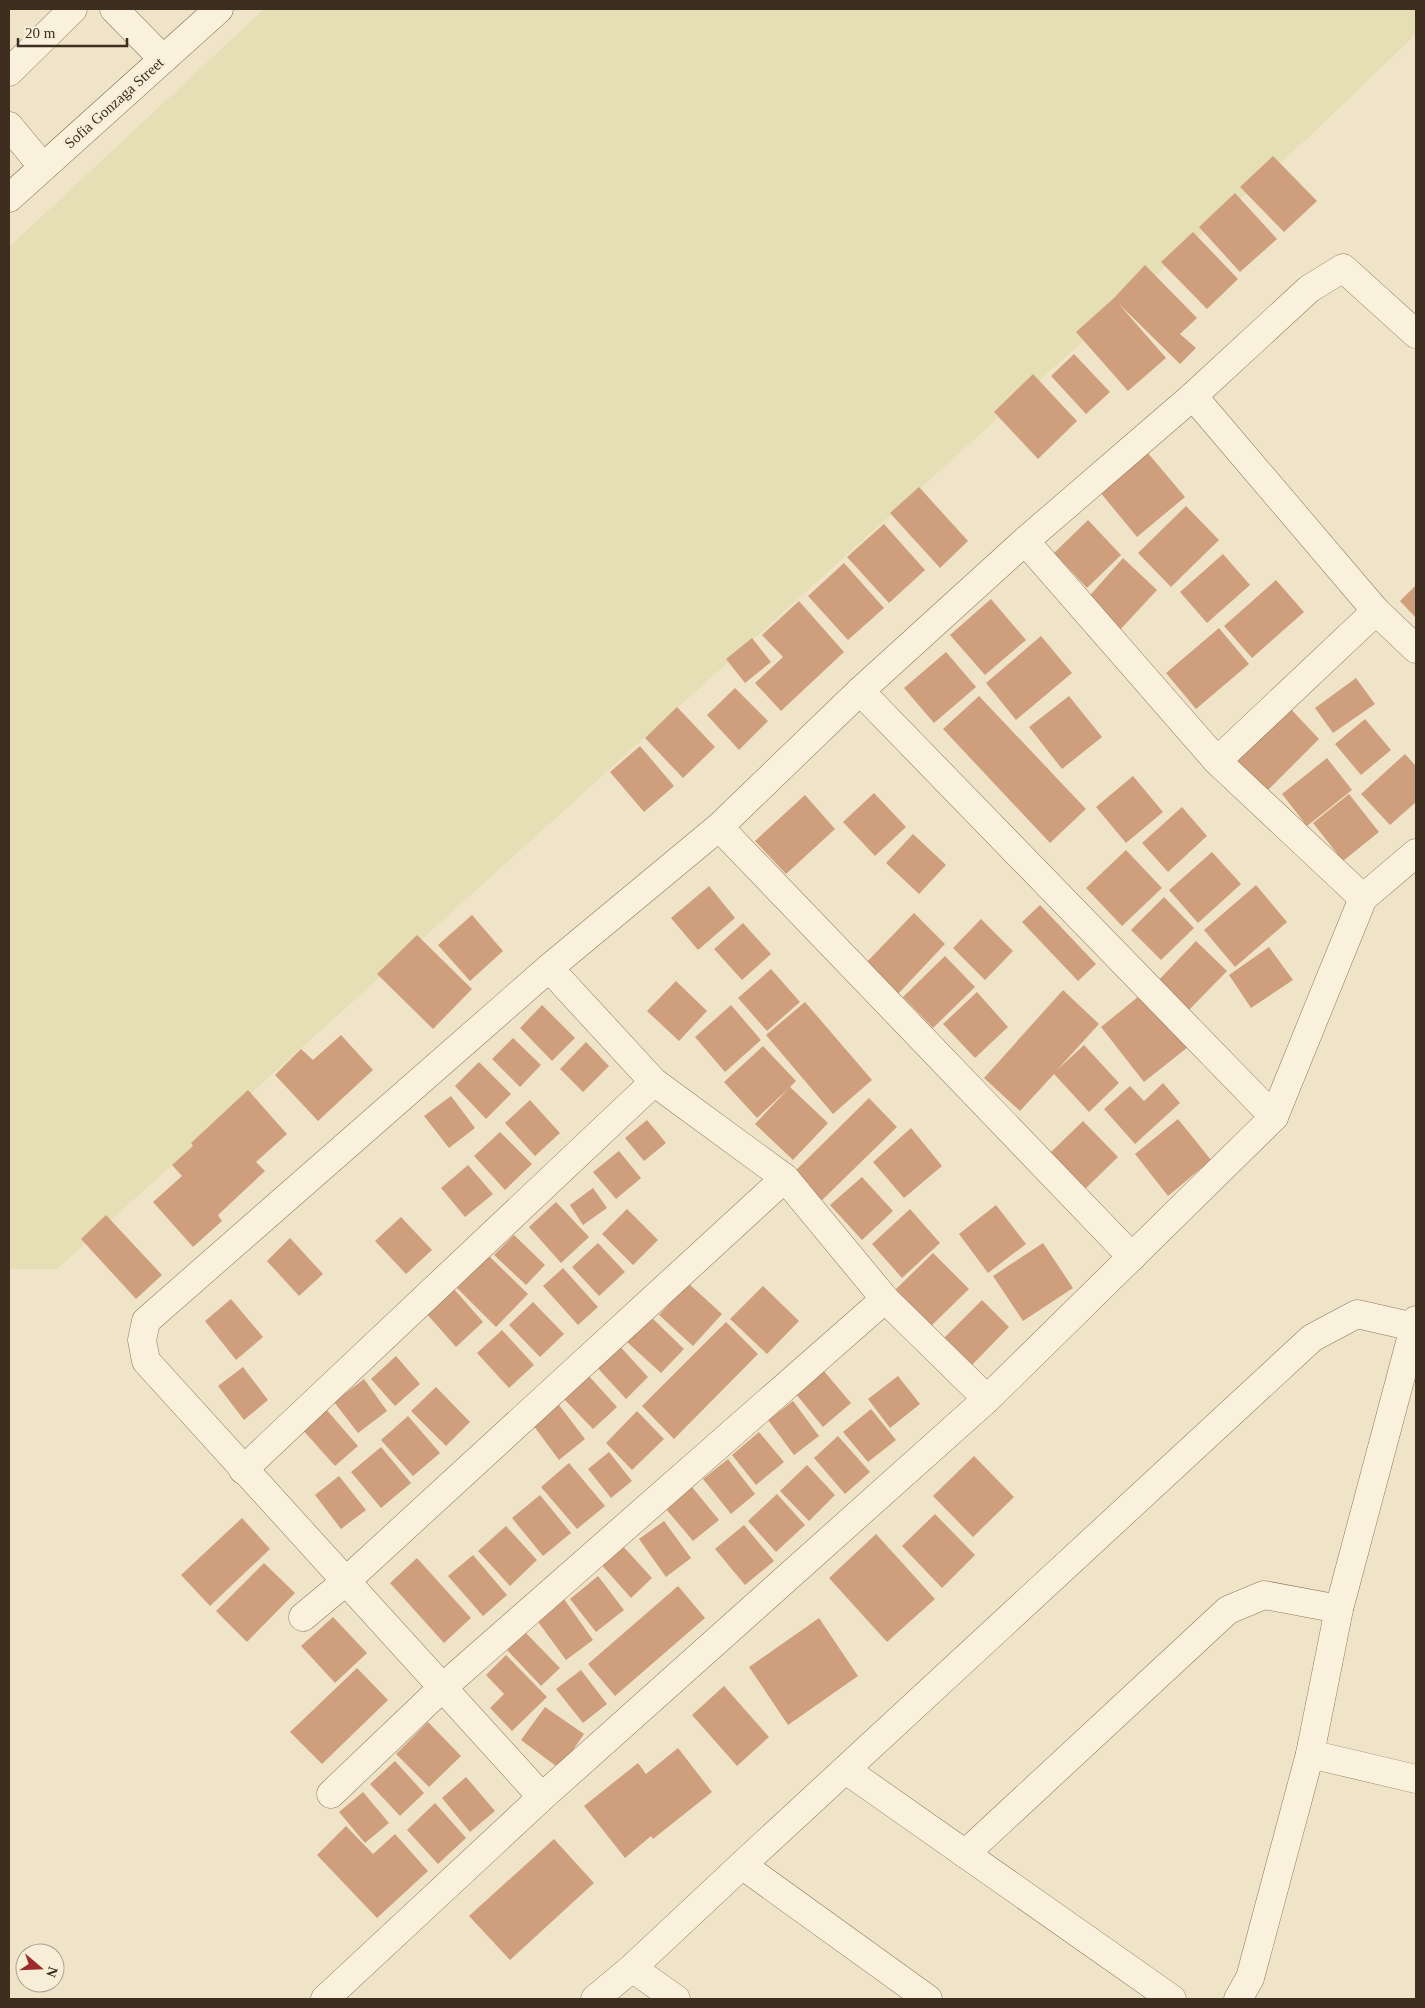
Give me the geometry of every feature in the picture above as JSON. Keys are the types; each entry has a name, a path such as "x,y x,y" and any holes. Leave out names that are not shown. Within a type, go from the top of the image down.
{"street":[{"path":"9,72 73,9"},
{"path":"114,9 163,59"},
{"name":"Sofia Gonzaga Street","path":"9,198 219,9"},
{"path":"9,126 43,167"},
{"path":"542,1797 146,1361 142,1340 146,1322 549,968 719,827 860,691 1193,396 1309,289 1343,268 1416,334"},
{"path":"1193,396 1376,611 1416,649"},
{"path":"1026,542 1217,762 1363,898"},
{"path":"1217,762 1376,611"},
{"path":"860,691 1274,1117"},
{"path":"719,827 1132,1257"},
{"path":"326,1999 542,1797 987,1399 1274,1117 1363,898 1416,853"},
{"path":"549,968 654,1082 786,1178 885,1299 987,1399"},
{"path":"243,1470 654,1082"},
{"path":"302,1618 345,1582 786,1178"},
{"path":"331,1794 442,1688 885,1299"},
{"path":"595,1999 632,1968 742,1864 1312,1338 1357,1314 1415,1323 1339,1609 1310,1754 1250,1978 1238,1999"},
{"path":"964,1854 1228,1610 1264,1595 1339,1609"},
{"path":"1310,1754 1416,1779"},
{"path":"846,1770 1172,1999"},
{"path":"742,1864 928,1999"},
{"path":"632,1968 676,1999"}],"shaded area":[{"path":"264,9 1416,9 1416,34 1310,136 57,1269 9,1269 9,247"}],"building":[{"path":"1273,156 1317,201 1284,232 1240,187"},
{"path":"1235,193 1277,239 1240,272 1199,227"},
{"path":"1193,232 1238,279 1207,309 1161,262"},
{"path":"1145,265 1197,318 1180,334 1196,348 1180,364 1118,303 1166,358 1128,391 1076,332 1114,298"},
{"path":"1074,354 1110,392 1086,414 1051,376"},
{"path":"1033,374 1077,421 1038,459 994,412"},
{"path":"1147,452 1185,497 1137,537 1100,492"},
{"path":"919,487 968,541 940,568 890,513"},
{"path":"1186,506 1219,540 1171,587 1138,553"},
{"path":"1088,520 1121,555 1087,588 1054,553"},
{"path":"884,524 925,570 889,603 847,557"},
{"path":"1223,554 1250,585 1207,623 1180,592"},
{"path":"1123,558 1157,590 1118,632 1085,601"},
{"path":"844,563 884,608 848,640 808,596"},
{"path":"1276,580 1304,612 1252,658 1224,626"},
{"path":"1416,585 1416,618 1400,601"},
{"path":"991,599 1026,640 985,675 950,635"},
{"path":"799,601 844,652 781,711 755,683 783,657 762,635"},
{"path":"1219,628 1249,664 1196,709 1166,673"},
{"path":"1041,636 1072,673 1016,720 986,683"},
{"path":"752,638 771,662 745,683 726,659"},
{"path":"946,652 976,687 934,723 904,688"},
{"path":"1356,678 1375,704 1333,733 1315,708"},
{"path":"735,688 768,721 739,750 707,715"},
{"path":"979,696 1086,809 1050,843 943,729"},
{"path":"1069,696 1102,737 1062,769 1029,727"},
{"path":"1287,705 1319,739 1263,795 1230,761"},
{"path":"677,707 715,747 683,778 645,738"},
{"path":"1365,719 1391,750 1361,775 1335,744"},
{"path":"640,746 674,786 644,812 610,772"},
{"path":"1405,754 1416,766 1416,802 1390,825 1361,794"},
{"path":"1327,758 1352,790 1307,826 1282,794"},
{"path":"1133,776 1163,812 1126,843 1096,807"},
{"path":"874,793 906,827 875,856 843,822"},
{"path":"1349,794 1379,832 1343,861 1313,823"},
{"path":"805,795 835,829 786,874 755,841"},
{"path":"1182,807 1207,836 1168,872 1142,843"},
{"path":"913,834 946,865 919,894 886,863"},
{"path":"1126,850 1162,888 1122,926 1086,888"},
{"path":"1212,852 1241,884 1198,923 1169,890"},
{"path":"1256,885 1287,922 1235,967 1204,930"},
{"path":"709,886 735,918 698,950 671,918"},
{"path":"1164,897 1194,928 1161,960 1131,930"},
{"path":"1040,905 1096,964 1078,981 1022,922"},
{"path":"914,913 945,944 897,995 865,964"},
{"path":"472,915 503,951 470,981 438,945"},
{"path":"981,919 1013,951 985,980 953,948"},
{"path":"743,923 771,954 742,980 714,949"},
{"path":"417,935 472,989 433,1029 377,974"},
{"path":"1196,941 1227,971 1187,1012 1156,983"},
{"path":"1269,947 1293,980 1251,1008 1229,975"},
{"path":"945,956 975,987 933,1028 903,997"},
{"path":"771,969 800,1002 767,1031 738,998"},
{"path":"676,981 707,1011 679,1041 647,1011"},
{"path":"1063,990 1099,1024 1057,1070 1084,1045 1119,1083 1089,1112 1054,1074 1020,1111 984,1078"},
{"path":"977,992 1008,1027 975,1058 943,1024"},
{"path":"1144,992 1188,1047 1144,1082 1101,1027"},
{"path":"805,1002 872,1080 833,1114 766,1035"},
{"path":"542,1005 575,1038 552,1061 520,1028"},
{"path":"731,1005 761,1040 725,1072 695,1037"},
{"path":"341,1035 373,1070 318,1121 275,1075 301,1049 313,1060"},
{"path":"513,1038 541,1065 520,1087 492,1059"},
{"path":"586,1042 609,1066 583,1092 560,1069"},
{"path":"763,1046 796,1081 790,1087 828,1123 793,1160 755,1124 788,1089 757,1118 724,1082"},
{"path":"479,1062 511,1094 486,1119 455,1086"},
{"path":"1163,1083 1180,1103 1135,1144 1104,1109 1130,1086 1144,1101"},
{"path":"248,1090 287,1134 256,1162 265,1171 218,1215 222,1221 193,1247 153,1202 182,1176 172,1165 193,1146 191,1143"},
{"path":"451,1096 475,1128 449,1148 424,1116"},
{"path":"869,1098 897,1127 817,1205 790,1176"},
{"path":"530,1100 560,1133 535,1156 505,1123"},
{"path":"1178,1119 1211,1160 1168,1196 1135,1154"},
{"path":"647,1120 666,1143 644,1161 625,1138"},
{"path":"1083,1121 1118,1157 1085,1189 1050,1153"},
{"path":"911,1128 942,1166 904,1198 873,1162"},
{"path":"500,1132 532,1164 505,1190 474,1156"},
{"path":"619,1151 641,1178 616,1199 593,1172"},
{"path":"468,1165 493,1194 465,1217 441,1188"},
{"path":"862,1177 893,1211 862,1240 830,1205"},
{"path":"593,1188 607,1208 583,1225 570,1205"},
{"path":"556,1202 589,1237 561,1263 529,1227"},
{"path":"996,1205 1026,1244 988,1273 959,1234"},
{"path":"627,1209 658,1240 633,1265 602,1234"},
{"path":"910,1209 940,1243 902,1278 872,1244"},
{"path":"106,1215 162,1275 136,1299 81,1239"},
{"path":"401,1217 432,1250 406,1274 375,1241"},
{"path":"514,1235 545,1265 526,1285 494,1255"},
{"path":"290,1238 323,1274 299,1296 267,1261"},
{"path":"598,1243 625,1272 599,1296 572,1267"},
{"path":"1043,1243 1073,1288 1023,1321 993,1276"},
{"path":"933,1253 969,1289 930,1327 895,1290"},
{"path":"489,1256 528,1294 496,1327 457,1288"},
{"path":"563,1268 598,1307 578,1325 543,1286"},
{"path":"688,1283 722,1314 693,1346 659,1315"},
{"path":"763,1286 799,1321 767,1354 730,1319"},
{"path":"453,1288 483,1322 456,1347 426,1313"},
{"path":"231,1299 263,1337 236,1360 205,1321"},
{"path":"982,1300 1009,1327 971,1366 944,1338"},
{"path":"533,1302 564,1334 540,1357 509,1325"},
{"path":"651,1317 684,1349 661,1373 627,1342"},
{"path":"726,1322 758,1354 674,1439 642,1406"},
{"path":"502,1330 534,1365 509,1388 477,1353"},
{"path":"616,1342 648,1377 626,1399 594,1364"},
{"path":"396,1356 420,1384 395,1406 371,1379"},
{"path":"243,1367 268,1400 244,1420 218,1386"},
{"path":"823,1370 851,1403 823,1427 796,1394"},
{"path":"588,1375 617,1407 593,1429 563,1398"},
{"path":"898,1376 920,1404 890,1428 868,1399"},
{"path":"364,1379 387,1411 358,1433 334,1402"},
{"path":"436,1387 470,1422 446,1446 411,1411"},
{"path":"793,1401 819,1436 794,1455 768,1420"},
{"path":"559,1405 585,1439 559,1460 533,1425"},
{"path":"325,1408 358,1446 335,1466 302,1429"},
{"path":"871,1409 896,1440 868,1462 843,1432"},
{"path":"637,1411 664,1439 632,1470 606,1443"},
{"path":"408,1416 440,1453 413,1476 381,1440"},
{"path":"759,1432 784,1462 756,1485 732,1455"},
{"path":"838,1436 870,1472 845,1494 814,1458"},
{"path":"381,1447 411,1483 381,1508 351,1472"},
{"path":"609,1452 632,1481 611,1498 588,1469"},
{"path":"974,1456 1014,1497 973,1537 933,1496"},
{"path":"728,1459 755,1494 731,1514 703,1479"},
{"path":"569,1463 605,1506 577,1529 541,1487"},
{"path":"807,1465 835,1495 809,1521 780,1491"},
{"path":"339,1476 366,1510 341,1529 315,1495"},
{"path":"692,1487 719,1520 693,1541 666,1509"},
{"path":"777,1494 805,1525 776,1552 748,1521"},
{"path":"540,1495 571,1533 543,1556 512,1518"},
{"path":"935,1514 975,1555 942,1588 902,1546"},
{"path":"242,1518 270,1549 210,1606 181,1575"},
{"path":"664,1521 691,1558 666,1577 639,1539"},
{"path":"744,1525 774,1561 745,1585 715,1549"},
{"path":"506,1526 537,1560 510,1586 478,1551"},
{"path":"876,1534 935,1599 887,1642 829,1578"},
{"path":"620,1543 652,1578 631,1598 599,1562"},
{"path":"473,1555 507,1595 483,1616 448,1576"},
{"path":"417,1558 471,1618 444,1643 390,1583"},
{"path":"264,1563 295,1593 247,1642 216,1611"},
{"path":"598,1576 624,1610 596,1632 570,1599"},
{"path":"678,1586 705,1618 615,1696 588,1664"},
{"path":"564,1599 593,1640 566,1660 536,1619"},
{"path":"333,1617 367,1653 335,1683 301,1646"},
{"path":"819,1618 858,1676 788,1725 749,1667"},
{"path":"525,1632 560,1668 541,1686 507,1650"},
{"path":"506,1655 547,1697 512,1731 490,1708 504,1694 486,1675"},
{"path":"357,1668 388,1700 322,1764 290,1732"},
{"path":"581,1670 607,1704 583,1723 556,1689"},
{"path":"724,1686 769,1737 737,1766 692,1715"},
{"path":"545,1707 584,1734 560,1769 521,1740"},
{"path":"428,1722 461,1756 429,1787 396,1754"},
{"path":"678,1748 712,1792 653,1839 651,1836 625,1858 584,1806 638,1763 646,1774"},
{"path":"395,1761 424,1793 400,1816 370,1784"},
{"path":"466,1777 495,1811 470,1832 442,1798"},
{"path":"363,1792 389,1823 365,1843 339,1812"},
{"path":"435,1803 466,1838 438,1864 407,1830"},
{"path":"346,1826 373,1854 395,1834 428,1871 377,1918 317,1855"},
{"path":"554,1839 594,1883 510,1960 469,1916"}]}
